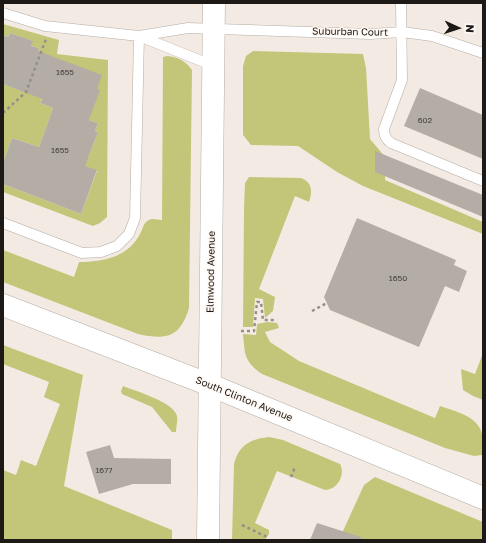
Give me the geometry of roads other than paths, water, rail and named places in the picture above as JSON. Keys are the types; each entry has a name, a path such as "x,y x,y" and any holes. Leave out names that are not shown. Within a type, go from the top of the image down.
{"main road":[{"name":"Elmwood Avenue","path":"208,540 214,3"},
{"name":"South Clinton Avenue","path":"3,306 210,385 483,498"}],"lane":[{"path":"401,3 402,80 384,129 386,139 391,143 483,181"},
{"path":"3,13 46,26 139,36 214,66"},
{"name":"Suburban Court","path":"139,36 188,28 370,34 402,32 432,36 483,53"},
{"path":"3,223 82,253 101,252 117,246 129,234 135,218 139,36"}]}
